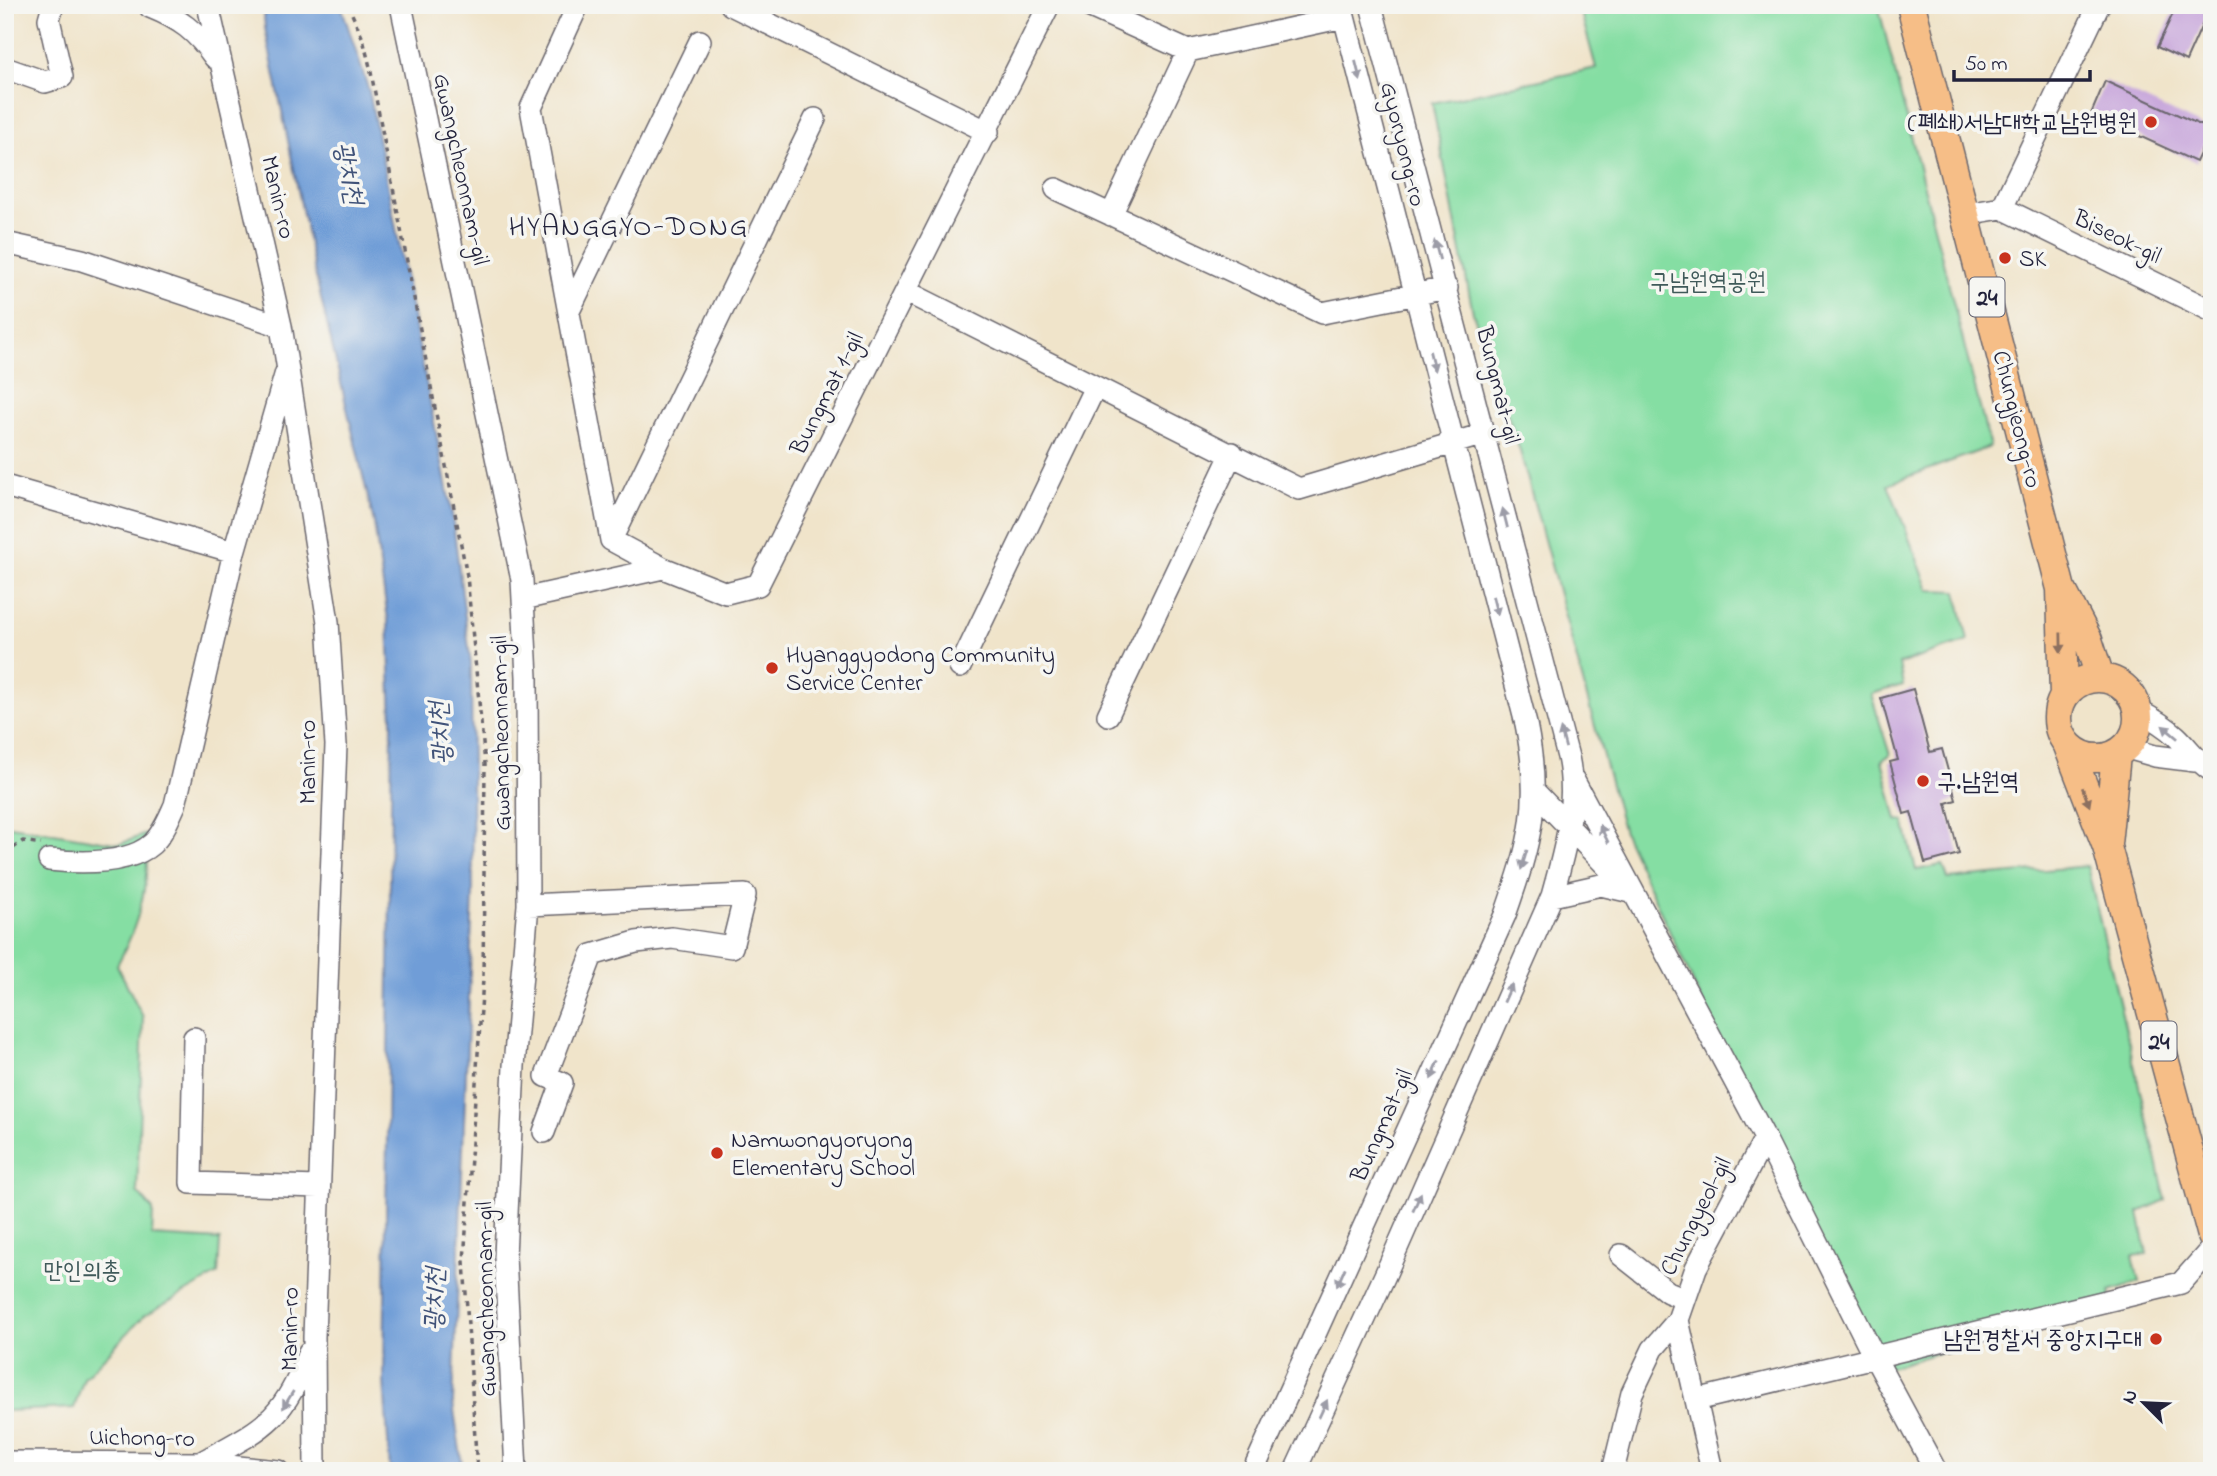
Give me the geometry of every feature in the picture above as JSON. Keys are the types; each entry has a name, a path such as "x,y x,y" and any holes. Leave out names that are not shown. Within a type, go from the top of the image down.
{"main road":[{"name":"Chungjeong-ro","path":"1911,5 2061,589 2064,696"},
{"name":"Chungjeong-ro","path":"2061,589 2083,628 2100,677"},
{"path":"2064,696 2085,680 2100,677 2125,687 2139,711"},
{"name":"24","path":"2064,696 2058,722 2107,847 2212,1236"},
{"name":"24","path":"2107,847 2121,751 2139,725 2139,711"},
{"path":"2068,746 2090,758 2121,751"}],"street":[{"path":"5,68 45,82 62,77 49,19 52,5"},
{"name":"Manin-ro","path":"208,5 281,326 328,622 335,725 314,1338 315,1471"},
{"name":"Gwangcheonnam-gil","path":"401,5 522,580 527,677 528,905 514,1066 505,1256 516,1471"},
{"path":"578,5 531,108 611,540"},
{"path":"731,5 988,132"},
{"name":"Bungmat 1-gil","path":"611,540 663,568 726,593 758,585 988,132 1049,5"},
{"path":"1086,5 1188,51 1343,11"},
{"name":"Bungmat-gil","path":"1371,5 1573,779 1592,810 1631,892 1765,1138 1874,1356 1936,1471"},
{"path":"1966,214 2002,208 2099,5"},
{"path":"148,6 187,25 220,65"},
{"name":"Gyoryong-ro","path":"1343,11 1416,295"},
{"path":"569,311 701,41"},
{"path":"1111,215 1188,51"},
{"path":"611,540 815,119"},
{"path":"1056,189 1322,313 1447,288"},
{"name":"Biseok-gil","path":"2002,208 2212,311"},
{"path":"5,243 82,260 281,326"},
{"path":"907,292 1299,489 1484,434"},
{"name":"Bungmat-gil","path":"1253,1471 1505,915 1526,857 1535,793 1534,767 1526,724 1416,295"},
{"path":"49,860 84,862 142,851 154,843 167,824 174,805 234,552 288,367"},
{"path":"960,667 1095,387"},
{"path":"1108,715 1232,453"},
{"path":"6,488 234,552"},
{"path":"523,599 663,568"},
{"path":"2139,711 2178,738 2203,766"},
{"path":"2121,751 2203,766"},
{"name":"Bungmat-gil","path":"1294,1471 1386,1273 1552,896 1568,829 1573,779"},
{"name":"Bungmat-gil","path":"1535,793 1631,892"},
{"path":"1552,896 1601,885 1631,892"},
{"path":"528,905 745,895 732,947 672,938 636,942 592,955 545,1076 562,1083 544,1132"},
{"path":"194,1038 191,1183 319,1187"},
{"name":"Chungyeol-gil","path":"1678,1320 1696,1268 1765,1138"},
{"path":"1696,1400 2181,1283 2212,1248"},
{"path":"1620,1255 1668,1292 1684,1298"},
{"path":"1678,1320 1712,1471"},
{"path":"1613,1471 1632,1393 1653,1349 1678,1320"},
{"path":"200,1463 262,1427 281,1410 297,1385 314,1338"},
{"name":"Uichong-ro","path":"5,1462 200,1463 278,1471"}],"path":[{"path":"348,5 363,39 370,67 467,576 485,764 483,979 464,1261 477,1471"},
{"path":"5,854 23,841 40,843 49,860"}],"green space":[{"name":"구남원역공원","path":"1579,5 1878,5 1990,447 1888,484 1929,590 1957,591 1968,641 1899,664 1903,685 1871,694 1890,755 1882,760 1897,820 1904,821 1916,870 1943,865 1948,879 2087,866 2166,1200 2139,1212 2147,1254 2133,1256 2139,1282 2110,1291 2112,1301 1887,1368 1765,1138 1624,833 1520,451 1473,313 1432,103 1596,68"},
{"name":"만인의총","path":"5,825 120,844 146,834 147,868 142,901 132,934 117,965 143,1017 137,1192 153,1210 152,1236 220,1240 218,1274 144,1316 84,1378 74,1408 5,1411"}],"water":[{"name":"광치천","path":"263,5 341,5 369,91 452,514 471,664 473,895 453,1403 463,1471 390,1471 384,1381 392,722 388,620 374,523 315,273 265,28"}],"building":[{"path":"2177,5 2211,5 2186,61 2157,47"},
{"name":"(폐쇄)서남대학교남원병원","path":"2105,81 2211,130 2196,162 2091,114"},
{"name":"구.남원역","path":"1913,689 1930,752 1942,749 1956,800 1946,803 1959,854 1925,863 1911,812 1904,814 1890,762 1898,760 1881,698"}],"place":[{"name":"(폐쇄)서남대학교남원병원","path":"2151,122"},
{"name":"SK","path":"2005,258"},
{"name":"Hyanggyodong Community Service Center","path":"772,668"},
{"name":"구.남원역","path":"1923,781"},
{"name":"Namwongyoryong Elementary School","path":"717,1153"},
{"name":"남원경찰서 중앙지구대","path":"2156,1339"}],"district":[{"name":"HYANGGYO-DONG","path":"629,225"}]}
